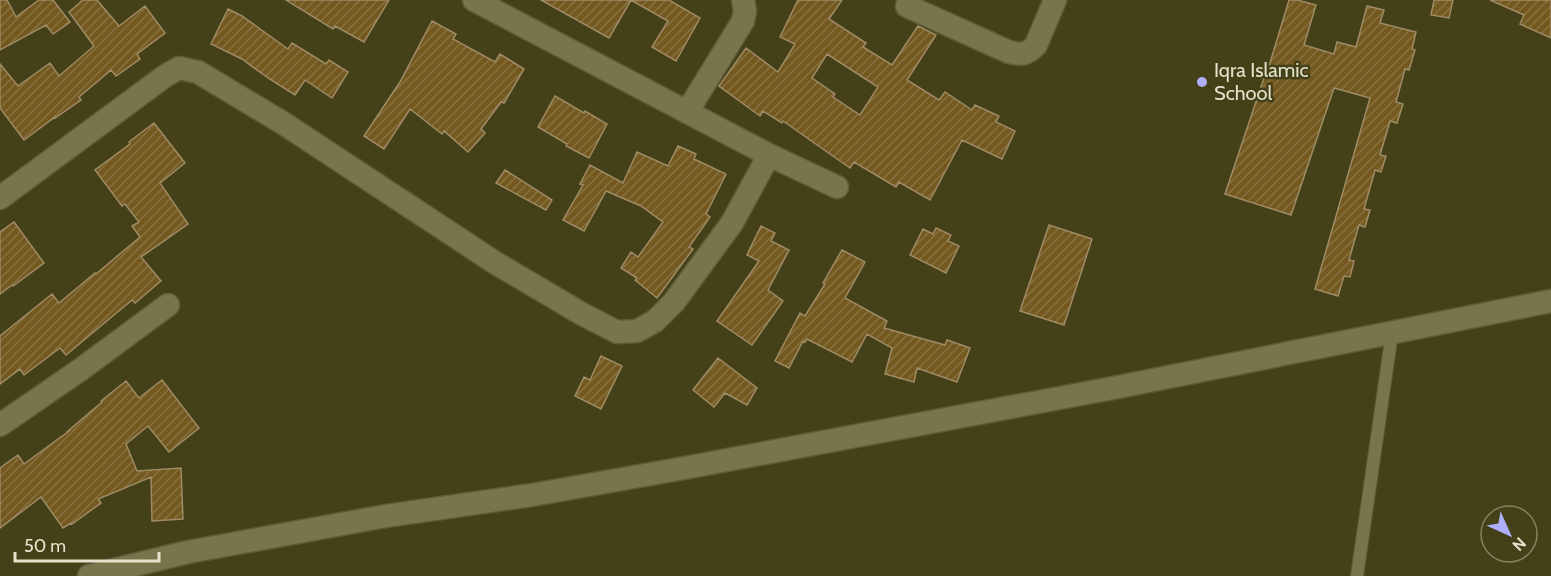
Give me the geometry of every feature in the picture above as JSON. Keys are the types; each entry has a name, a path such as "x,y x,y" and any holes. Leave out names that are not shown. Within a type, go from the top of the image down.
{"street":[{"path":"474,0 769,155 837,187"},
{"path":"687,112 743,21 745,11 743,0"},
{"path":"907,6 1009,52 1025,54 1036,45 1055,0"},
{"path":"0,198 179,68 198,72 282,123 494,262 582,314 617,332 637,331 655,321 674,302 732,223 769,155"},
{"path":"89,576 188,552 386,516 532,495 679,469 1113,388 1551,301"},
{"path":"0,425 168,305"}],"lane":[{"path":"1356,576 1392,333"}],"building":[{"path":"0,0 7,0 16,17 39,0 53,0 70,22 53,34 46,25 0,50"},
{"path":"83,0 97,0 119,26 145,6 165,33 137,54 140,59 116,76 111,70 79,97 81,100 24,140 0,108 0,64 18,86 50,63 59,76 94,46 69,12"},
{"path":"286,0 389,0 364,42 335,26 333,29"},
{"path":"541,0 631,0 609,38"},
{"path":"631,0 669,0 700,18 676,61 652,47 668,21"},
{"path":"798,0 842,0 829,19 866,43 863,47 892,65 918,26 936,35 907,80 939,100 945,92 972,110 975,105 999,116 996,122 1015,131 1002,159 962,140 930,200 899,182 896,187 854,162 850,168 783,121 782,123 763,111 760,116 719,86 746,48 778,72 795,44 780,37","holes":["827,54 878,87 860,115 833,97 835,94 812,78"]},
{"path":"1289,0 1316,5 1304,45 1334,54 1337,42 1356,47 1367,6 1384,10 1380,23 1416,32 1412,49 1415,50 1409,70 1405,69 1396,102 1403,104 1397,123 1390,121 1380,155 1386,156 1381,172 1375,170 1364,209 1370,210 1365,227 1359,225 1349,260 1354,261 1350,277 1344,276 1338,296 1315,289 1370,98 1334,88 1291,215 1225,194 1266,76"},
{"path":"1434,0 1453,0 1449,18 1431,15"},
{"path":"1490,0 1551,0 1551,38 1520,24 1524,15"},
{"path":"228,9 242,16 288,49 292,43 326,64 329,60 348,72 332,98 305,80 295,95 242,59 211,44"},
{"path":"432,21 456,34 453,39 495,62 500,54 524,69 504,103 501,102 481,129 485,133 468,152 444,131 442,134 410,109 384,149 364,136 400,82"},
{"path":"555,96 607,124 589,158 538,127"},
{"path":"154,123 185,163 160,183 188,224 141,257 161,281 135,303 132,300 66,355 60,348 24,375 20,369 0,384 0,336 52,294 59,303 140,237 132,226 139,222 125,204 122,206 95,170"},
{"path":"678,146 696,154 694,159 726,174 706,214 710,217 689,247 693,249 657,298 635,280 637,278 621,268 631,252 638,257 663,222 641,206 606,191 584,231 563,220 583,185 580,184 590,165 623,183 637,152 668,166"},
{"path":"505,170 552,200 546,210 496,183"},
{"path":"14,222 44,263 0,294 0,232"},
{"path":"1049,225 1092,239 1064,325 1020,311"},
{"path":"761,226 775,233 771,241 789,250 768,290 783,301 752,345 717,321 759,261 747,255"},
{"path":"936,228 951,235 948,241 959,246 946,273 910,255 923,229 933,234"},
{"path":"842,250 865,262 845,298 887,321 884,328 945,345 947,340 970,348 957,382 917,368 914,382 885,374 892,348 867,334 852,362 807,339 803,341 789,368 775,361 800,313 805,316"},
{"path":"601,356 622,366 601,409 575,396 584,377 590,380"},
{"path":"718,358 757,388 747,405 725,393 714,407 693,390"},
{"path":"162,380 199,428 169,452 148,426 126,444 137,471 181,468 183,519 152,521 151,477 98,499 101,503 63,528 41,497 0,528 0,468 18,455 24,464 69,431 126,381 139,398"}],"place":[{"name":"Iqra Islamic School","path":"1202,82"}]}
